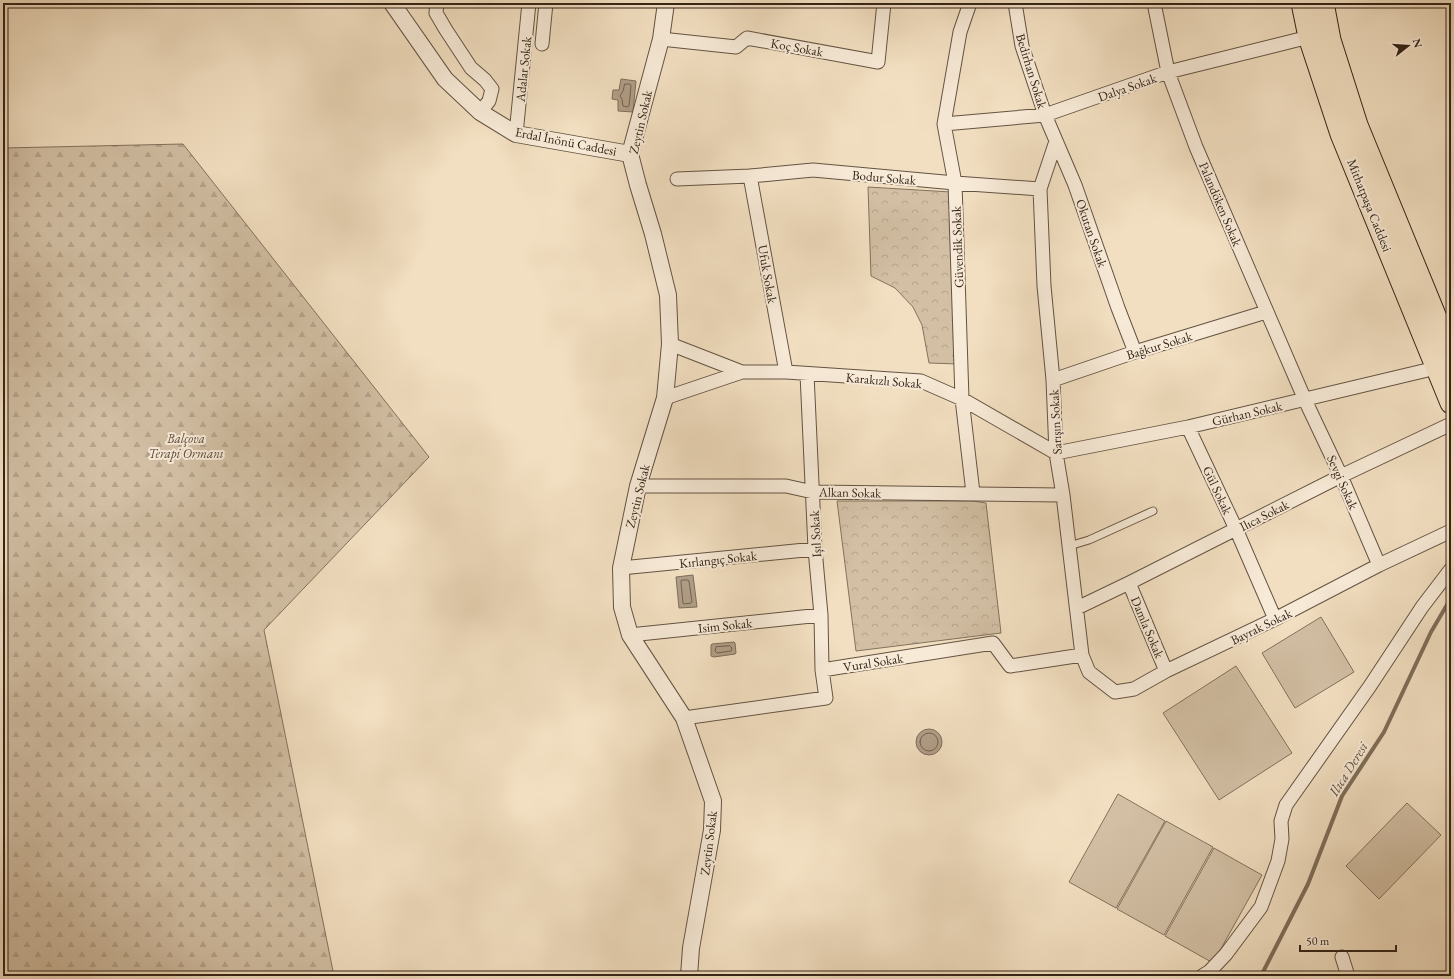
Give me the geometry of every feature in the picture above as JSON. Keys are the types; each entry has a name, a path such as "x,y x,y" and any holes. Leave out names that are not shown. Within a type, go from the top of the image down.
{"main road":[{"name":"Mithatpaşa Caddesi","path":"1302,3 1309,37 1341,134 1451,403"},
{"name":"Mithatpaşa Caddesi","path":"1323,3 1330,40 1357,125 1451,354"}],"street":[{"name":"Erdal İnönü Caddesi","path":"392,3 445,79 480,112 516,134 630,154"},
{"path":"437,3 436,13 446,30 471,68 485,80 492,89 489,101 480,112"},
{"name":"Adalar Sokak","path":"516,134 529,3"},
{"path":"542,44 546,3"},
{"name":"Zeytin Sokak","path":"666,3 661,39 630,154 653,234 668,296 670,344 664,398 638,486 621,568 622,607 630,635 684,718 713,801 712,830 691,948 689,976"},
{"name":"Koç Sokak","path":"661,39 736,47 747,38 878,62 884,3"},
{"name":"Güvendik Sokak","path":"970,3 960,32 944,124 955,183 962,399 973,493"},
{"name":"Bedirhan Sokak","path":"1014,3 1022,46 1045,115"},
{"name":"Palandöken Sokak","path":"1154,3 1168,72 1196,146 1305,400"},
{"name":"Dalya Sokak","path":"944,124 1045,115 1168,72 1309,37"},
{"name":"Okutan Sokak","path":"1045,115 1075,185 1135,352"},
{"path":"1040,189 1056,141"},
{"name":"Bodur Sokak","path":"677,179 750,176 813,170 1040,189"},
{"name":"Ufuk Sokak","path":"750,176 786,372"},
{"name":"Sarışın Sokak","path":"1040,189 1044,286 1053,380 1056,453 1063,495 1082,655"},
{"name":"Bağkur Sokak","path":"1053,380 1135,352 1266,312"},
{"name":"Karakızlı Sokak","path":"670,344 742,372"},
{"name":"Gürhan Sokak","path":"1056,453 1188,427 1436,368"},
{"name":"Karakızlı Sokak","path":"664,398 742,372 786,372 921,381 962,399 1056,453"},
{"name":"Işıl Sokak","path":"807,374 815,549 821,615 822,670"},
{"name":"Sevgi Sokak","path":"1305,400 1341,476 1379,565"},
{"name":"Ilıca Sokak","path":"1077,608 1341,476 1451,424"},
{"name":"Gül Sokak","path":"1188,427 1236,529 1275,620"},
{"name":"Alkan Sokak","path":"638,486 786,486 813,492 1063,495"},
{"name":"Bayrak Sokak","path":"1082,655 1089,672 1116,692 1134,689 1166,671 1275,620 1379,565 1451,531"},
{"name":"Kırlangıç Sokak","path":"621,568 815,549"},
{"path":"1202,976 1210,971 1226,954 1261,907 1278,861 1282,839 1281,821 1286,805 1370,686 1422,607 1451,568"},
{"name":"Damla Sokak","path":"1129,583 1166,671"},
{"name":"Isim Sokak","path":"630,635 821,615"},
{"name":"Vural Sokak","path":"822,670 993,644 1010,666 1082,655"},
{"path":"684,718 826,698 822,670"},
{"path":"1342,957 1348,976"}],"lane":[{"path":"1069,546 1089,540 1153,511"}],"green space":[{"name":"Balçova Terapi Ormanı","path":"183,144 429,457 264,630 334,976 3,976 3,148"},
{"path":"868,187 951,192 958,364 929,363 922,325 913,307 895,288 871,276"},
{"path":"837,501 973,501 986,503 1001,633 856,651"},
{"path":"1321,617 1354,672 1295,708 1262,653"},
{"path":"1236,666 1292,753 1219,800 1163,713"},
{"path":"1118,794 1165,821 1116,908 1069,882"},
{"path":"1407,803 1441,835 1379,899 1346,866"},
{"path":"1166,821 1213,847 1164,935 1117,909"},
{"path":"1214,848 1262,875 1213,963 1165,936"}],"water":[{"path":"621,79 636,81 633,112 618,111 618,100 612,99 613,90 619,90"},
{"path":"693,575 697,607 679,608 676,577"},
{"path":"734,642 735,654 714,657 711,656 712,644"},
{"path":"929,729 939,732 942,742 939,752 929,755 919,752 916,742 919,732"}],"waterway":[{"name":"Ilıca Deresi","path":"1261,976 1308,884 1342,796 1384,732 1431,632 1451,598"}]}
